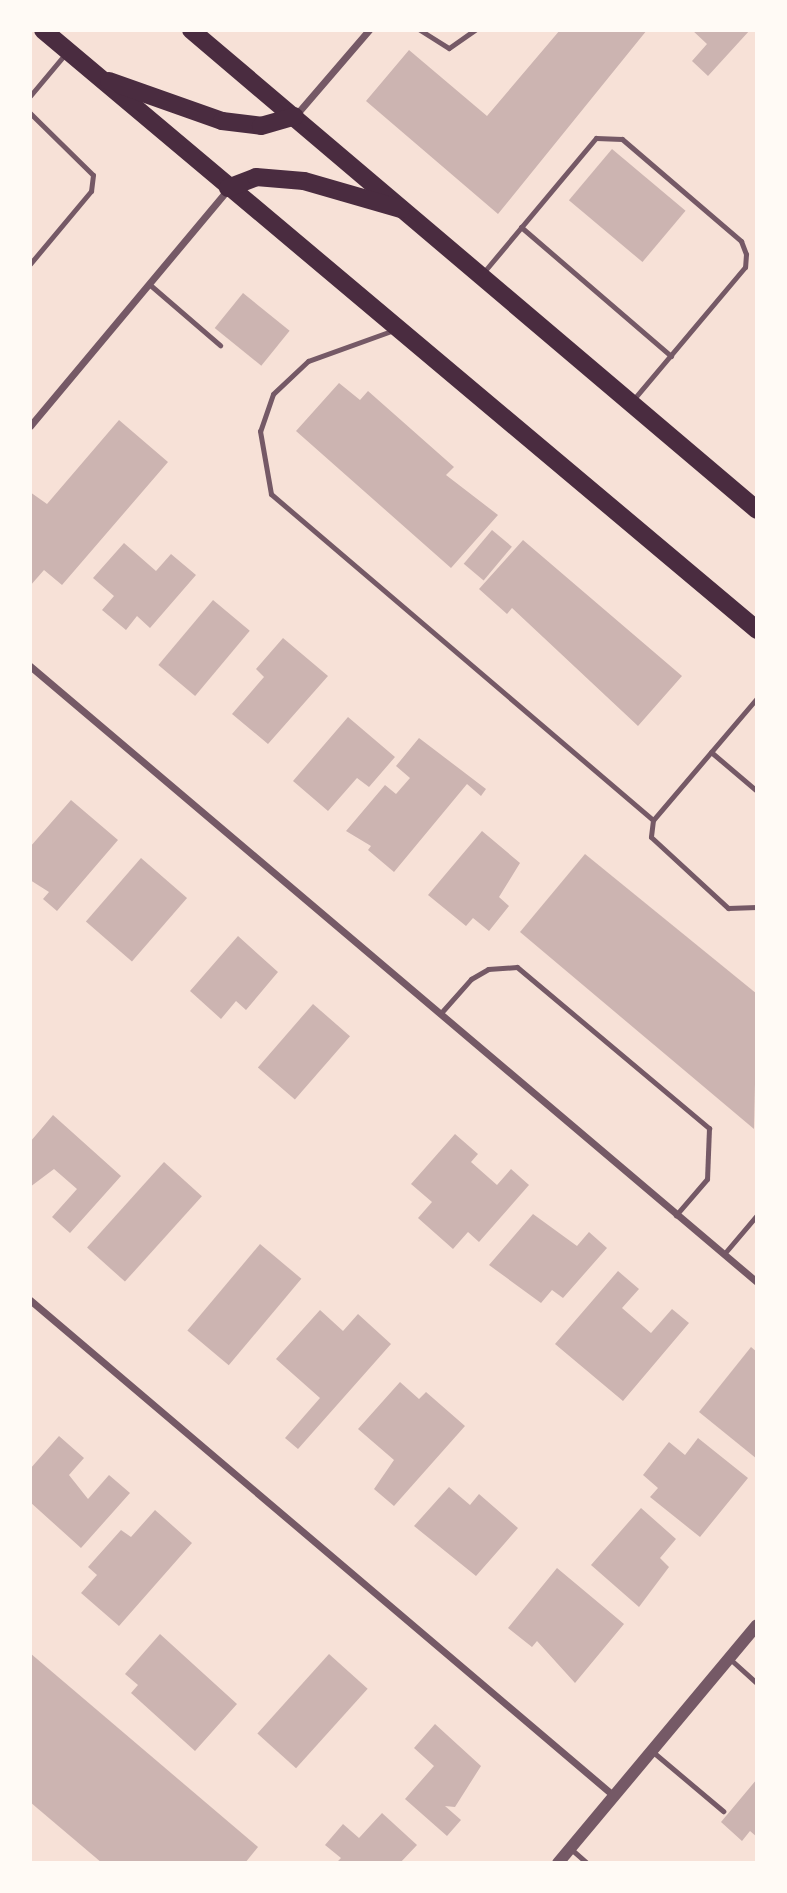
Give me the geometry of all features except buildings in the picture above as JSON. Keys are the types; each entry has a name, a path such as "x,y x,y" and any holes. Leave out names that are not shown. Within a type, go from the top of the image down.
{"main road":[{"path":"43,30 757,630"},
{"path":"191,30 757,510"},
{"path":"99,77 222,121 261,126 295,116"},
{"path":"228,188 256,177 304,181 407,211"}],"street":[{"path":"295,116 369,30"},
{"path":"30,426 228,188"},
{"path":"30,666 757,1282"},
{"path":"30,1300 614,1796"},
{"path":"558,1863 757,1625"}],"lane":[{"path":"420,30 449,48 463,44 475,30"},
{"path":"30,96 68,51"},
{"path":"30,113 93,175 91,191 30,264"},
{"path":"481,275 596,138 622,139 741,241 746,254 745,267 631,403"},
{"path":"521,227 671,356"},
{"path":"149,284 220,345"},
{"path":"397,329 308,361 273,394 260,431 271,494 653,820"},
{"path":"757,698 653,820 651,837 660,852 728,908 757,907"},
{"path":"711,752 757,791"},
{"path":"440,1014 471,979 488,969 517,967 709,1128 706,1179 676,1215"},
{"path":"724,1254 757,1214"},
{"path":"729,1658 757,1682"},
{"path":"652,1752 723,1811"},
{"path":"570,1849 587,1863"}]}
